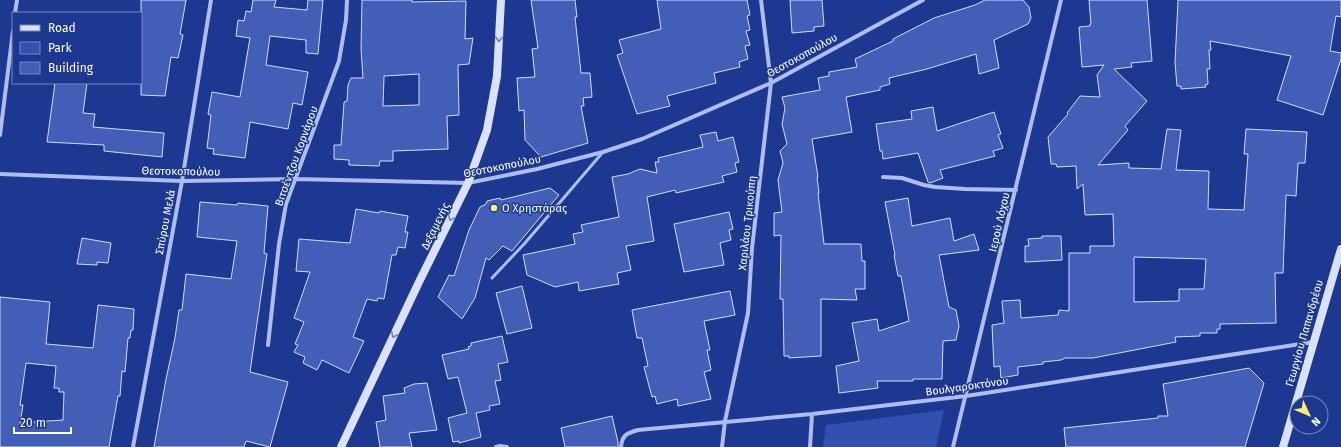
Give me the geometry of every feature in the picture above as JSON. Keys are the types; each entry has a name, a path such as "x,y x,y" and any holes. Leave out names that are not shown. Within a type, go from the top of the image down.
{"main road":[{"name":"Δεξαμενής","path":"341,447 419,282 468,183 487,130 497,76 501,0"},
{"name":"Γεωργίου Παπανδρέου","path":"1282,447 1341,249"}],"street":[{"path":"15,12 17,0"},
{"name":"Σπύρου Μελά","path":"133,447 182,181 210,0"},
{"name":"Βιτσέντζου Κορνάρου","path":"268,345 279,244 286,204 340,61 346,20 347,0"},
{"name":"Χαριλάου Τρικούπη","path":"722,447 725,421 748,313 752,248 771,83 761,0"},
{"name":"Θεοτοκοπούλου","path":"0,174 182,181 296,179 468,183 537,169 603,152 642,139 771,83 923,0"},
{"name":"Ιερού Λόχου","path":"953,447 1061,0"},
{"path":"0,135 12,39"},
{"path":"883,177 902,178 935,187 1016,190"},
{"name":"Βουλγαροκτόνου","path":"621,447 623,437 626,434 638,430 812,414 966,396 1313,342"},
{"path":"810,447 812,414"},
{"path":"496,447 507,447"}],"lane":[{"path":"492,278 525,243 603,152"}],"green space":[{"path":"944,410 936,447 823,447 826,425"}],"building":[{"path":"141,0 186,0 180,34 183,35 178,58 171,57 165,96 141,95"},
{"path":"253,0 276,0 274,7 307,10 308,0 323,0 318,54 306,53 306,40 270,36 266,65 308,72 302,105 293,103 288,129 250,122 245,158 213,154 214,149 207,148 211,115 208,114 212,92 240,97 250,38 236,36 238,20 244,21 246,11 251,12"},
{"path":"362,0 412,0 412,2 466,1 465,39 473,38 469,64 458,65 459,115 447,116 448,149 393,151 393,161 380,161 379,166 349,165 349,160 334,159 334,145 341,145 344,102 347,101 348,85 351,78 363,78 361,49","holes":["419,74 419,105 383,106 384,76"]},
{"path":"531,0 575,0 577,17 575,17 581,73 590,73 592,97 583,98 584,106 581,106 588,143 541,157 525,140 524,110 519,111 517,78 535,77 532,49 538,48"},
{"path":"657,0 747,0 750,15 747,16 750,30 746,31 750,45 745,46 748,59 739,62 740,67 714,73 716,83 667,96 670,106 637,114 617,55 623,53 619,40 661,29"},
{"path":"790,0 822,0 824,26 814,27 814,31 792,33"},
{"path":"985,0 1023,0 1029,7 1031,18 1028,24 994,40 999,68 979,74 976,54 927,69 889,78 890,84 880,87 880,90 846,97 852,132 812,139 818,177 818,193 824,244 861,244 862,261 865,261 865,289 855,289 857,300 821,299 821,356 789,358 789,356 784,356 783,299 780,299 781,235 774,236 774,213 782,212 778,180 783,163 780,151 787,144 782,124 785,108 782,97 820,90 818,78 829,76 829,72 857,67 855,59 893,41 893,39 934,18 975,5"},
{"path":"1089,0 1147,0 1152,61 1131,63 1132,67 1114,69 1147,101 1125,126 1128,130 1098,165 1129,163 1129,168 1161,169 1167,129 1181,130 1176,170 1209,171 1208,209 1244,210 1248,154 1244,154 1246,129 1307,132 1305,163 1298,163 1296,196 1286,195 1283,273 1275,273 1276,323 1220,324 1220,329 1217,329 1217,333 1200,333 1200,336 1175,337 1176,342 1093,358 1065,358 1061,360 1043,362 1043,364 1018,367 1018,375 1001,378 1000,366 994,367 992,325 1004,323 1002,301 1020,300 1021,318 1058,315 1059,310 1069,311 1069,253 1090,253 1090,246 1114,246 1113,214 1085,215 1083,184 1077,189 1076,166 1057,167 1056,164 1051,164 1048,137 1068,114 1067,113 1080,96 1100,97 1097,75 1104,65 1082,67 1079,27 1090,26","holes":["1134,257 1206,259 1204,289 1179,289 1179,301 1134,302"]},
{"path":"1178,0 1341,0 1341,17 1336,16 1330,51 1341,53 1341,59 1323,115 1277,100 1291,56 1210,41 1210,69 1207,69 1208,84 1205,85 1206,87 1181,89 1181,86 1177,86 1175,63"},
{"path":"55,84 87,84 83,113 95,114 93,127 164,133 162,157 104,151 104,145 47,142"},
{"path":"933,107 937,131 994,112 1001,134 998,135 1003,148 993,151 995,156 940,170 943,178 930,183 928,182 918,153 883,159 882,151 880,151 876,124 912,119 911,111"},
{"path":"716,132 718,141 733,137 739,162 735,163 737,172 722,176 724,182 676,193 675,190 647,197 654,241 626,246 631,270 617,273 619,284 579,291 578,282 555,287 527,275 523,255 575,244 573,234 583,232 581,225 619,217 612,177 628,174 640,169 657,173 655,162 659,162 658,158 703,147 700,135"},
{"path":"550,188 559,195 512,251 503,246 489,260 486,258 475,298 462,319 438,297 449,275 454,276 469,230 480,207 486,204 487,201 500,198 501,200"},
{"path":"908,198 912,226 950,218 954,241 974,234 979,250 939,255 949,307 956,310 959,326 956,340 943,341 942,379 877,381 878,388 839,393 836,366 859,361 852,323 877,319 879,331 909,321 901,276 898,276 885,202"},
{"path":"200,202 237,205 238,203 268,206 264,253 267,254 250,372 288,382 270,447 246,441 244,447 154,447 179,310 182,310 186,274 231,279 237,241 197,237"},
{"path":"356,209 379,213 380,211 408,216 405,232 408,232 405,248 398,247 396,255 392,255 384,299 378,298 377,301 367,299 353,337 364,341 349,373 322,360 317,370 303,363 305,357 294,352 298,345 295,344 304,322 294,318 310,272 296,271 299,239 350,243"},
{"path":"729,212 733,229 729,230 731,240 720,243 724,265 684,272 674,224"},
{"path":"1042,236 1061,236 1062,260 1025,262 1025,246 1029,246 1028,239 1042,238"},
{"path":"82,238 111,243 108,263 97,262 97,265 77,264"},
{"path":"522,286 532,328 507,334 496,293"},
{"path":"730,291 735,315 704,321 710,350 707,350 711,370 704,372 711,399 678,406 677,399 657,404 655,396 652,397 644,367 648,366 642,338 637,338 632,310"},
{"path":"0,297 50,302 46,344 93,348 98,305 134,309 133,330 131,330 130,338 128,338 125,372 122,371 120,396 118,396 109,447 0,447","holes":["26,363 56,366 54,388 59,388 59,392 64,392 63,420 20,423 23,405 20,405"]},
{"path":"502,336 508,362 498,364 501,380 495,381 500,404 489,406 490,410 476,413 481,437 459,443 459,441 453,442 448,418 467,413 458,377 448,379 442,355 469,349 468,347 471,346 471,343"},
{"path":"1249,368 1264,383 1245,447 1066,447 1064,428 1168,416 1163,384"},
{"path":"427,383 437,430 409,433 412,447 380,447 376,422 386,420 383,396 405,393 404,388 414,384"},
{"path":"612,416 618,447 565,447 561,428"}],"place":[{"name":"Ο Χρηστάρας","path":"494,208"}]}
